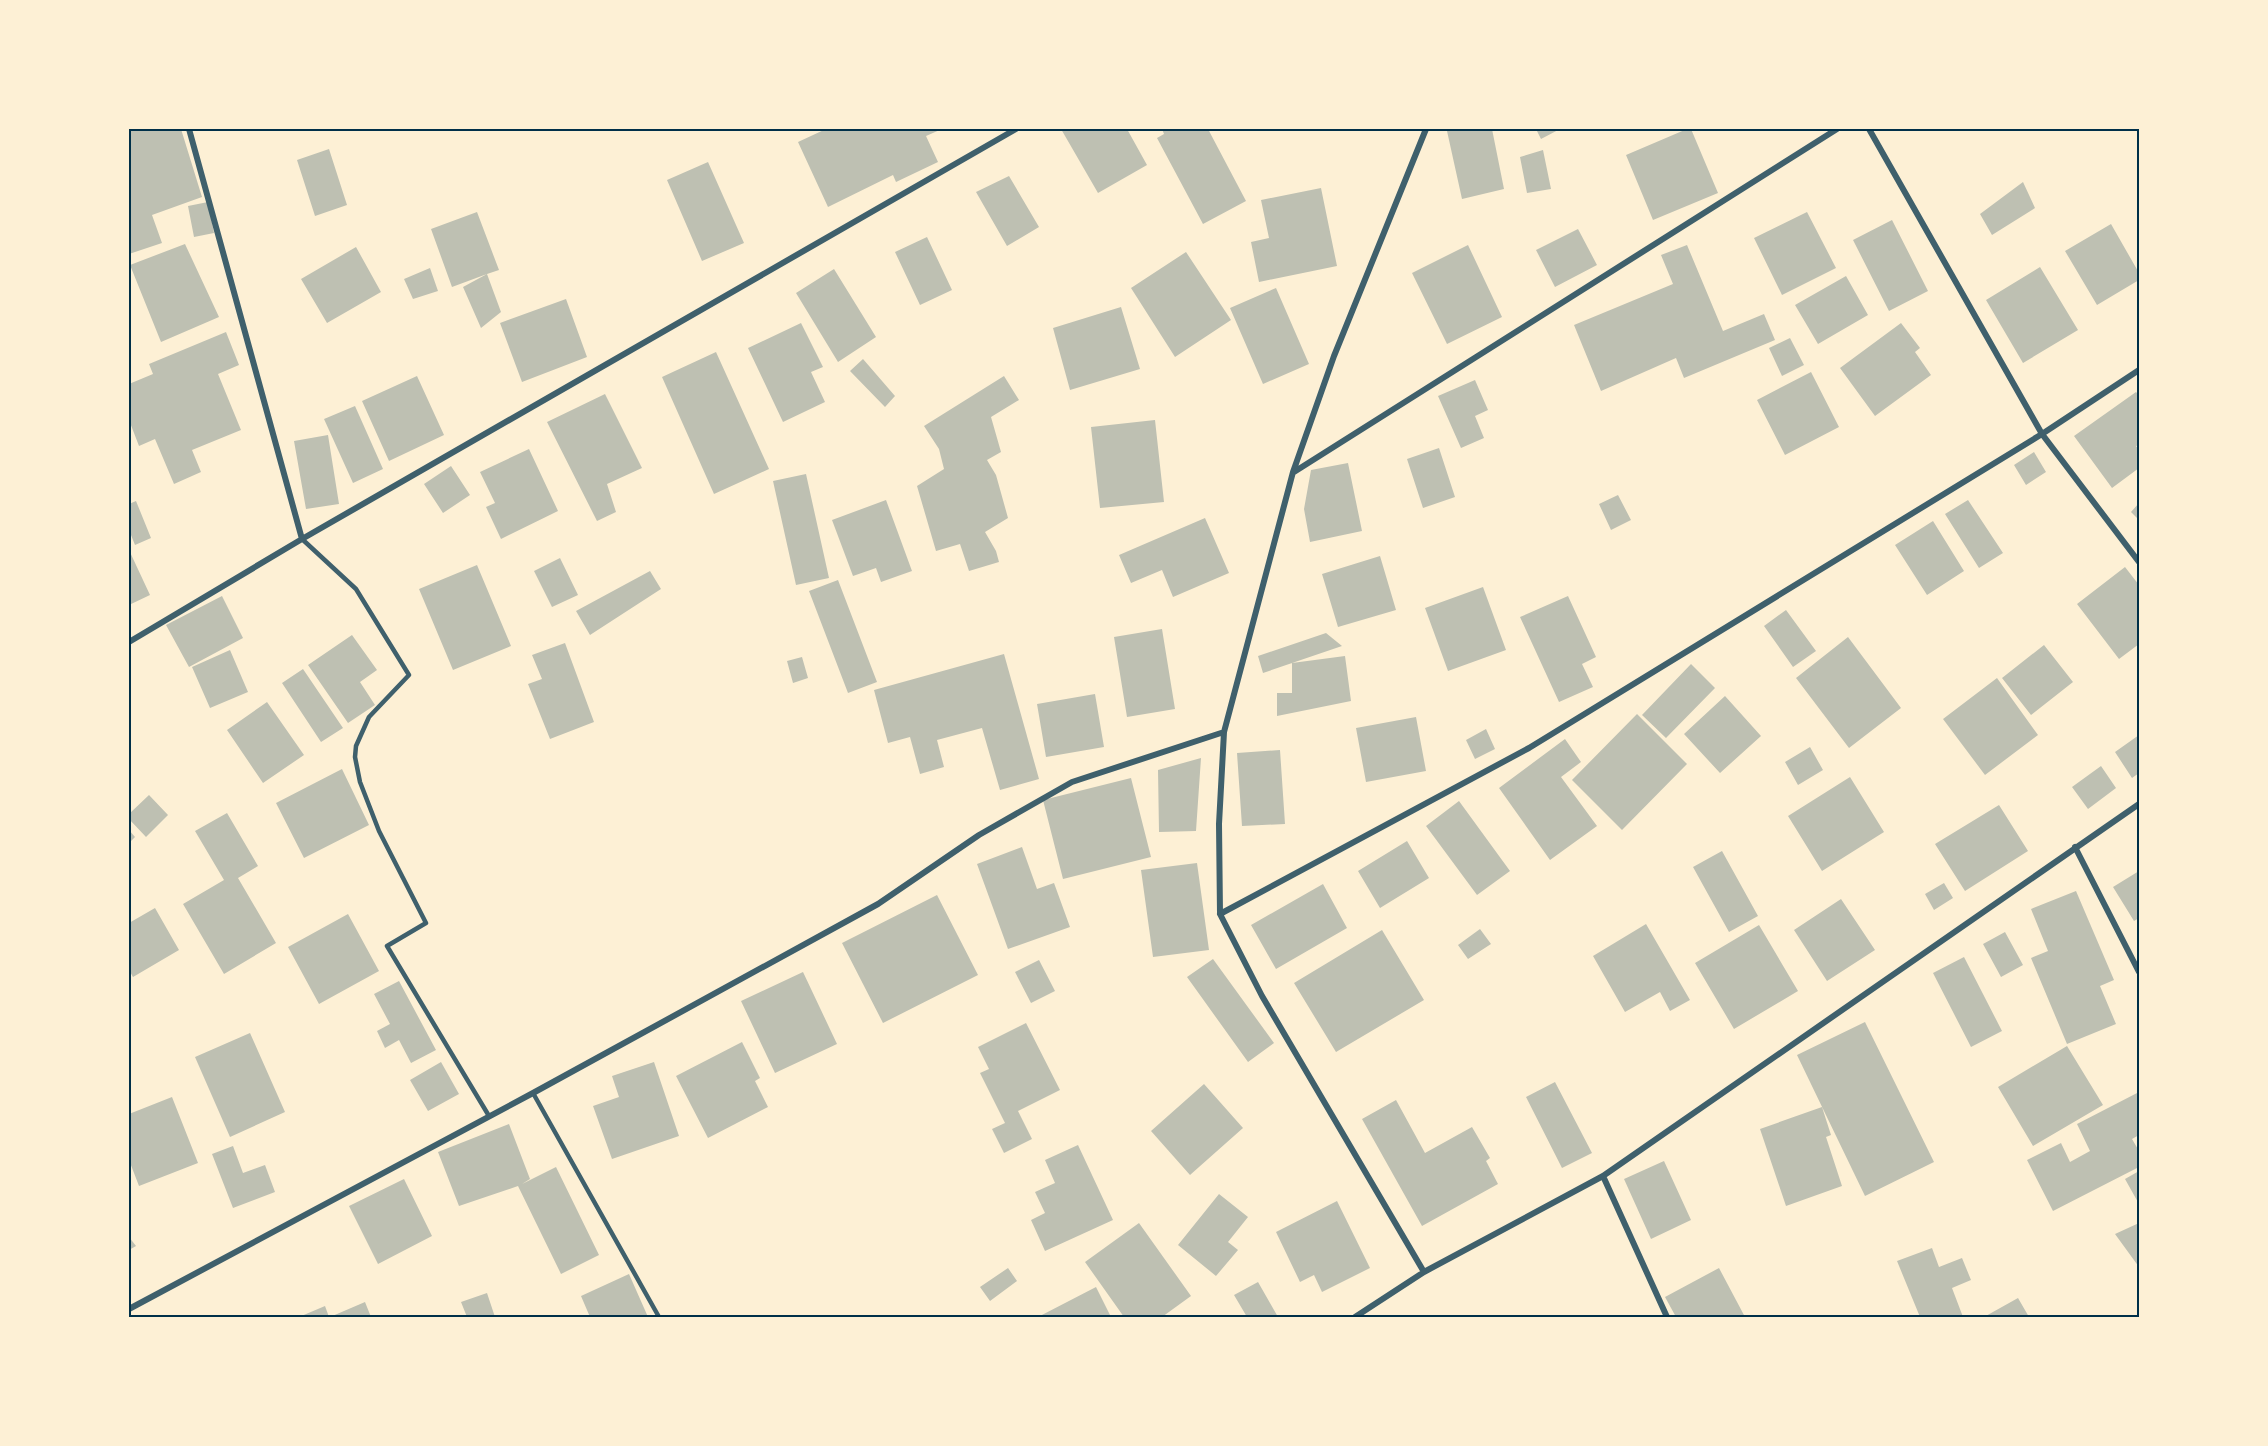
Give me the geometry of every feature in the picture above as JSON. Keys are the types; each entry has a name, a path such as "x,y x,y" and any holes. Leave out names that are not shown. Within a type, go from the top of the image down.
{"street":[{"path":"189,129 302,539"},
{"path":"129,642 302,539 1017,129"},
{"path":"1424,1272 1262,996 1220,914 1219,824 1224,732 1293,472 1334,356 1426,129"},
{"path":"1293,472 1837,129"},
{"path":"1869,129 2042,434 2139,562"},
{"path":"1220,914 1529,748 2042,434 2139,370"},
{"path":"129,1310 878,904 979,835 1072,782 1224,732"},
{"path":"1356,1317 1424,1272 1603,1176 2139,804"},
{"path":"2075,848 2139,972"},
{"path":"1603,1176 1667,1317"}],"lane":[{"path":"302,539 356,589 409,675 369,717 356,746 356,764 360,782 380,831 426,922 387,946 489,1116"},
{"path":"533,1093 659,1317"}],"building":[{"path":"129,129 181,129 202,197 152,215 162,243 129,254"},
{"path":"826,129 942,129 926,136 938,162 896,182 893,175 828,207 798,142"},
{"path":"1061,129 1127,129 1147,165 1098,193"},
{"path":"1162,129 1208,129 1246,201 1203,224 1157,138 1164,134"},
{"path":"1492,129 1504,189 1462,199 1447,131"},
{"path":"1536,129 1560,129 1541,139"},
{"path":"1691,129 1718,193 1653,220 1626,155"},
{"path":"329,149 347,205 315,216 297,160"},
{"path":"1543,150 1551,189 1527,193 1520,157"},
{"path":"708,162 744,243 702,261 667,180"},
{"path":"1009,176 1039,227 1007,246 976,192"},
{"path":"2023,182 2035,208 1992,235 1980,214"},
{"path":"1321,188 1337,266 1259,282 1251,242 1269,238 1261,200"},
{"path":"208,202 214,233 194,237 188,206"},
{"path":"477,212 499,270 452,287 431,229"},
{"path":"1807,212 1836,268 1782,295 1754,238"},
{"path":"1892,220 1928,291 1889,311 1853,240"},
{"path":"2111,224 2139,273 2139,280 2097,305 2065,251"},
{"path":"1578,229 1597,265 1555,287 1536,250"},
{"path":"927,237 952,290 920,305 895,252"},
{"path":"185,244 219,317 161,342 130,265"},
{"path":"1468,245 1502,317 1447,344 1412,273"},
{"path":"1687,245 1723,331 1764,314 1775,340 1684,378 1676,358 1601,391 1574,325 1673,284 1661,255"},
{"path":"356,247 381,292 327,323 301,279"},
{"path":"1186,252 1231,320 1175,357 1131,288"},
{"path":"2040,267 2078,330 2023,363 1986,300"},
{"path":"430,268 438,291 413,299 404,279"},
{"path":"834,269 876,337 838,362 796,293"},
{"path":"487,274 501,312 481,328 463,287"},
{"path":"1846,276 1868,315 1818,344 1795,305"},
{"path":"1276,288 1309,364 1263,384 1230,308"},
{"path":"566,299 587,357 522,382 500,323"},
{"path":"1121,307 1140,369 1070,390 1053,328"},
{"path":"801,323 823,367 811,372 825,402 783,422 748,348"},
{"path":"1901,323 1920,348 1915,352 1931,375 1875,416 1840,368"},
{"path":"226,332 239,365 218,374 241,430 192,450 201,472 174,484 155,439 139,446 129,420 129,384 153,374 149,364"},
{"path":"1790,338 1804,365 1782,376 1769,348"},
{"path":"716,352 769,469 714,494 662,377"},
{"path":"863,359 895,396 885,407 850,371"},
{"path":"1811,372 1839,427 1785,455 1757,400"},
{"path":"417,376 444,435 389,461 362,401"},
{"path":"1004,376 1019,400 991,417 1001,452 987,460 996,475 1008,518 985,532 996,551 999,562 969,571 960,544 936,551 917,486 944,469 939,449 924,426"},
{"path":"1475,380 1488,410 1475,416 1484,438 1461,448 1438,396"},
{"path":"2136,392 2139,395 2139,445 2136,446 2139,450 2139,468 2112,488 2074,436"},
{"path":"605,394 642,468 607,484 616,512 597,521 547,422"},
{"path":"355,406 383,469 353,483 324,419"},
{"path":"1155,420 1164,502 1100,508 1091,427"},
{"path":"328,435 339,504 306,509 294,441"},
{"path":"1439,448 1455,497 1423,508 1407,459"},
{"path":"529,449 558,511 501,539 486,507 495,503 480,472"},
{"path":"2034,452 2046,472 2026,485 2014,465"},
{"path":"1348,463 1362,531 1310,542 1304,509 1311,470"},
{"path":"451,466 470,495 443,513 424,484"},
{"path":"806,474 829,578 796,585 773,481"},
{"path":"1618,495 1631,520 1611,530 1599,504"},
{"path":"886,500 912,571 881,582 876,568 853,576 832,520"},
{"path":"1968,500 2003,553 1979,568 1945,514"},
{"path":"136,501 151,538 135,545 129,530 129,504"},
{"path":"2139,503 2139,520 2131,512"},
{"path":"1205,518 1229,573 1173,597 1162,570 1131,583 1119,555"},
{"path":"1933,521 1964,571 1927,595 1895,545"},
{"path":"129,550 150,595 129,605"},
{"path":"1380,556 1396,610 1338,627 1322,574"},
{"path":"560,558 578,595 552,607 534,571"},
{"path":"477,565 511,646 453,670 419,589"},
{"path":"2125,567 2139,585 2139,644 2119,659 2077,604"},
{"path":"650,571 661,589 590,635 576,611"},
{"path":"838,580 877,682 848,693 809,591"},
{"path":"1483,587 1506,650 1448,671 1425,608"},
{"path":"222,596 243,638 189,667 166,625"},
{"path":"1568,596 1596,657 1582,664 1593,687 1559,702 1520,617"},
{"path":"1786,610 1816,651 1793,667 1764,626"},
{"path":"1162,629 1175,709 1127,717 1114,637"},
{"path":"1326,633 1342,646 1263,673 1258,656"},
{"path":"352,635 377,670 360,682 375,705 348,723 308,665"},
{"path":"1848,637 1901,708 1849,748 1796,678"},
{"path":"565,643 594,722 550,739 528,684 542,679 532,655"},
{"path":"2044,645 2073,682 2031,715 2002,678"},
{"path":"230,650 248,692 210,708 192,667"},
{"path":"1004,654 1039,779 1000,790 982,728 937,740 944,767 920,774 910,737 888,743 874,690"},
{"path":"1345,656 1351,701 1277,716 1277,693 1292,693 1292,663"},
{"path":"802,657 808,678 793,683 787,661"},
{"path":"1691,664 1715,688 1666,738 1642,715"},
{"path":"303,669 343,728 321,742 282,683"},
{"path":"1997,678 2038,735 1985,775 1943,719"},
{"path":"1095,694 1104,747 1046,757 1037,704"},
{"path":"1725,696 1761,736 1720,773 1684,734"},
{"path":"267,702 304,755 263,783 227,730"},
{"path":"1637,714 1687,764 1622,830 1572,780"},
{"path":"1416,717 1426,771 1366,782 1356,728"},
{"path":"1486,729 1495,749 1475,759 1466,740"},
{"path":"2139,735 2139,773 2132,778 2115,752"},
{"path":"1565,739 1581,762 1561,777 1597,826 1550,860 1499,788"},
{"path":"1810,747 1823,770 1798,785 1785,762"},
{"path":"1280,750 1285,824 1242,826 1237,753"},
{"path":"1201,758 1196,831 1159,832 1158,770"},
{"path":"2101,766 2116,788 2088,809 2072,787"},
{"path":"342,769 369,825 304,858 276,803"},
{"path":"1850,777 1884,832 1822,871 1788,816"},
{"path":"1131,778 1151,857 1063,879 1043,800"},
{"path":"149,795 168,815 146,837 129,819 129,814"},
{"path":"1459,801 1510,871 1477,895 1426,826"},
{"path":"1999,805 2028,851 1965,891 1935,844"},
{"path":"227,813 258,866 238,878 276,943 224,974 183,904 224,880 195,831"},
{"path":"129,830 135,837 129,843"},
{"path":"1407,841 1429,878 1380,908 1358,871"},
{"path":"1022,847 1037,889 1054,883 1070,927 1008,949 977,864"},
{"path":"1722,851 1758,916 1729,932 1693,867"},
{"path":"1197,863 1209,950 1153,957 1141,870"},
{"path":"2139,871 2139,918 2134,921 2113,887"},
{"path":"1944,883 1953,898 1934,910 1925,894"},
{"path":"1323,884 1347,928 1276,969 1251,925"},
{"path":"2076,891 2114,980 2100,986 2116,1024 2067,1044 2031,958 2048,951 2031,909"},
{"path":"937,895 978,975 883,1023 842,943"},
{"path":"1841,899 1875,950 1827,981 1794,930"},
{"path":"155,908 179,950 133,977 129,970 129,923"},
{"path":"348,914 379,971 319,1004 288,947"},
{"path":"1646,924 1690,1000 1670,1011 1660,992 1625,1012 1593,956"},
{"path":"1759,925 1798,991 1734,1029 1695,963"},
{"path":"1480,929 1491,944 1468,959 1458,945"},
{"path":"1382,930 1424,1000 1336,1052 1294,983"},
{"path":"2005,932 2023,965 2001,977 1983,944"},
{"path":"1964,957 2002,1031 1971,1047 1933,973"},
{"path":"1213,959 1274,1043 1248,1062 1187,977"},
{"path":"1039,960 1055,991 1031,1003 1015,972"},
{"path":"803,972 837,1044 775,1073 741,1001"},
{"path":"399,981 436,1050 411,1063 399,1040 385,1048 377,1031 390,1024 374,994"},
{"path":"1865,1022 1934,1162 1865,1196 1797,1055"},
{"path":"1026,1023 1060,1090 1018,1111 1032,1139 1004,1153 992,1129 1005,1123 980,1073 989,1069 978,1047"},
{"path":"250,1033 285,1112 230,1137 195,1057"},
{"path":"742,1042 760,1078 755,1081 768,1107 708,1138 676,1076"},
{"path":"2067,1046 2103,1105 2033,1146 1998,1087"},
{"path":"441,1062 459,1094 428,1111 410,1080"},
{"path":"654,1062 679,1136 612,1159 593,1106 619,1097 612,1076"},
{"path":"1555,1082 1592,1153 1562,1168 1526,1097"},
{"path":"1204,1084 1243,1128 1190,1175 1151,1131"},
{"path":"2139,1092 2139,1135 2132,1139 2139,1151 2139,1167 2053,1211 2027,1160 2061,1143 2070,1162 2090,1151 2077,1124"},
{"path":"172,1097 198,1163 139,1186 129,1160 129,1114"},
{"path":"1396,1100 1425,1153 1472,1127 1490,1158 1486,1161 1498,1184 1422,1226 1362,1119"},
{"path":"1822,1107 1831,1135 1826,1137 1842,1186 1786,1206 1760,1129"},
{"path":"509,1124 530,1179 522,1184 556,1167 599,1255 561,1274 518,1186 459,1206 438,1152"},
{"path":"1078,1145 1113,1220 1045,1251 1031,1220 1045,1213 1035,1192 1055,1183 1045,1160"},
{"path":"233,1146 243,1173 265,1165 275,1192 233,1208 212,1154"},
{"path":"1664,1161 1691,1220 1651,1239 1624,1179"},
{"path":"2139,1171 2139,1204 2125,1179"},
{"path":"404,1179 432,1236 378,1264 349,1206"},
{"path":"1219,1194 1248,1217 1228,1242 1238,1250 1216,1276 1178,1245"},
{"path":"1337,1201 1370,1268 1322,1292 1314,1275 1300,1282 1276,1232"},
{"path":"1139,1223 1191,1296 1162,1317 1124,1317 1085,1262"},
{"path":"2139,1223 2139,1267 2115,1234"},
{"path":"129,1237 136,1246 129,1250"},
{"path":"1932,1248 1939,1267 1962,1258 1971,1280 1952,1288 1963,1317 1920,1317 1897,1261"},
{"path":"1008,1268 1017,1281 990,1301 980,1287"},
{"path":"1719,1268 1745,1317 1676,1317 1665,1297"},
{"path":"629,1274 648,1317 590,1317 581,1296"},
{"path":"1258,1282 1278,1317 1247,1317 1234,1295"},
{"path":"1096,1287 1111,1317 1038,1317"},
{"path":"487,1293 495,1317 467,1317 461,1302"},
{"path":"2018,1298 2029,1317 1984,1317"},
{"path":"365,1302 371,1317 330,1317"},
{"path":"325,1306 329,1317 299,1317"}]}
